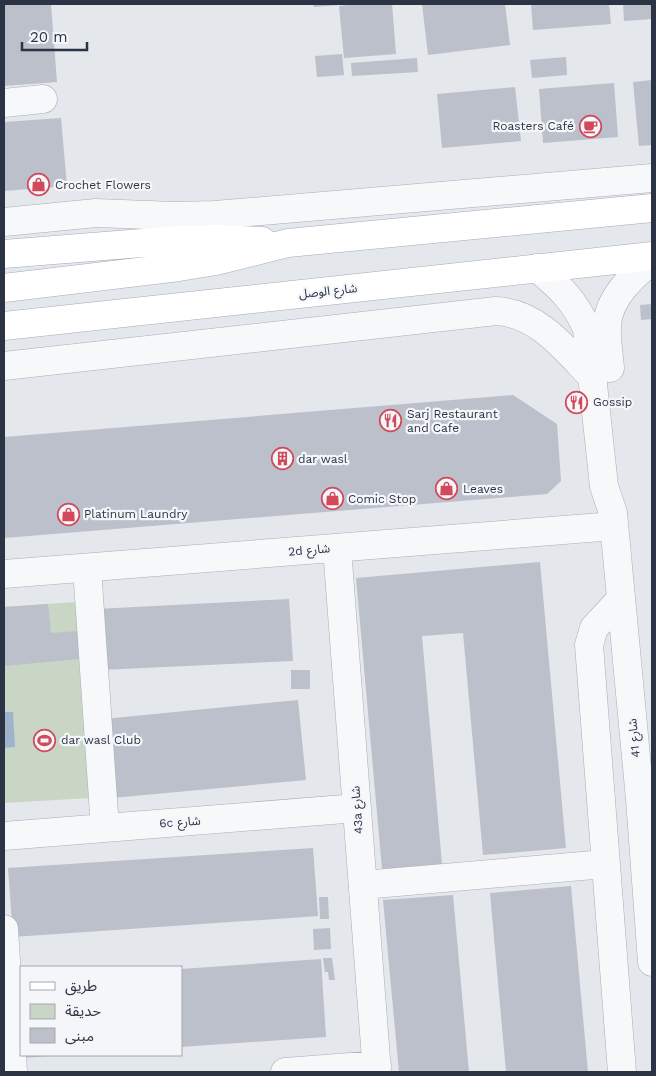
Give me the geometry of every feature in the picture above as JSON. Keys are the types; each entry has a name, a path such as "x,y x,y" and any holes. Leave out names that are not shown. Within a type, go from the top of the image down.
{"main road":[{"path":"4,254 180,240 216,239 288,243 652,208"},
{"path":"4,288 179,267 225,259 288,243"},
{"name":"شارع الوصل","path":"4,326 652,256"}],"street":[{"path":"4,103 43,99"},
{"path":"4,222 96,213 208,216 652,178"},
{"name":"شارع 41","path":"613,520 619,487 619,474 607,338 609,313 621,290 652,260"},
{"name":"شارع 41","path":"537,268 562,288 587,329 604,486 613,520 640,799 652,962"},
{"path":"4,366 496,311 517,314 533,322 553,337 593,378"},
{"name":"2d شارع","path":"4,574 337,548 613,520"},
{"name":"43a شارع","path":"337,548 377,1069"},
{"path":"87,568 105,828"},
{"path":"621,598 594,628 589,645 622,1072"},
{"name":"6c شارع","path":"4,836 357,808"},
{"path":"363,885 605,864"},
{"path":"4,929 13,1072"},
{"path":"285,1072 377,1069"}],"green space":[{"name":"dar wasl Club","path":"76,602 90,798 4,803 4,607"}],"water":[{"path":"4,712 13,712 15,747 4,748"}],"building":[{"path":"4,4 51,4 57,82 4,86"},
{"path":"313,4 338,4 338,5 314,7"},
{"path":"392,4 396,54 344,58 339,6"},
{"path":"422,4 505,4 510,45 428,55"},
{"path":"531,4 609,4 611,24 533,30"},
{"path":"623,4 652,4 652,19 624,21"},
{"path":"342,54 344,75 317,77 315,56"},
{"path":"566,57 567,75 532,78 530,60"},
{"path":"417,58 418,72 352,76 351,63"},
{"path":"652,80 652,145 639,146 633,82"},
{"path":"614,83 618,137 543,143 539,89"},
{"path":"515,87 521,141 442,148 437,94"},
{"path":"61,118 67,186 4,191 4,122"},
{"path":"652,304 652,319 641,320 640,305"},
{"name":"dar wasl","path":"513,395 557,424 561,481 547,494 4,538 4,437"},
{"path":"540,562 566,848 483,855 463,633 422,636 442,864 382,869 356,578"},
{"path":"289,599 293,661 100,670 96,609"},
{"path":"48,604 51,633 78,631 80,659 4,666 4,607"},
{"path":"291,670 310,670 310,689 291,689"},
{"path":"298,700 306,780 112,798 104,719"},
{"path":"313,848 318,916 13,937 8,868"},
{"path":"571,886 588,1072 506,1072 490,893"},
{"path":"453,895 469,1072 399,1072 383,900"},
{"path":"319,897 328,897 329,919 320,919"},
{"path":"330,928 331,949 314,950 313,929"},
{"path":"323,958 332,958 335,980 329,980 328,972 325,972"},
{"path":"321,959 326,1037 182,1047 182,969"},
{"path":"21,1056 51,1056 21,1058"}],"place":[{"name":"Roasters Café","path":"590,126"},
{"name":"Crochet Flowers","path":"39,185"},
{"name":"Gossip","path":"577,402"},
{"name":"Sarj Restaurant and Cafe","path":"391,421"},
{"name":"dar wasl","path":"282,459"},
{"name":"Leaves","path":"447,489"},
{"name":"Comic Stop","path":"332,499"},
{"name":"Platinum Laundry","path":"68,514"},
{"name":"dar wasl Club","path":"45,740"}]}
